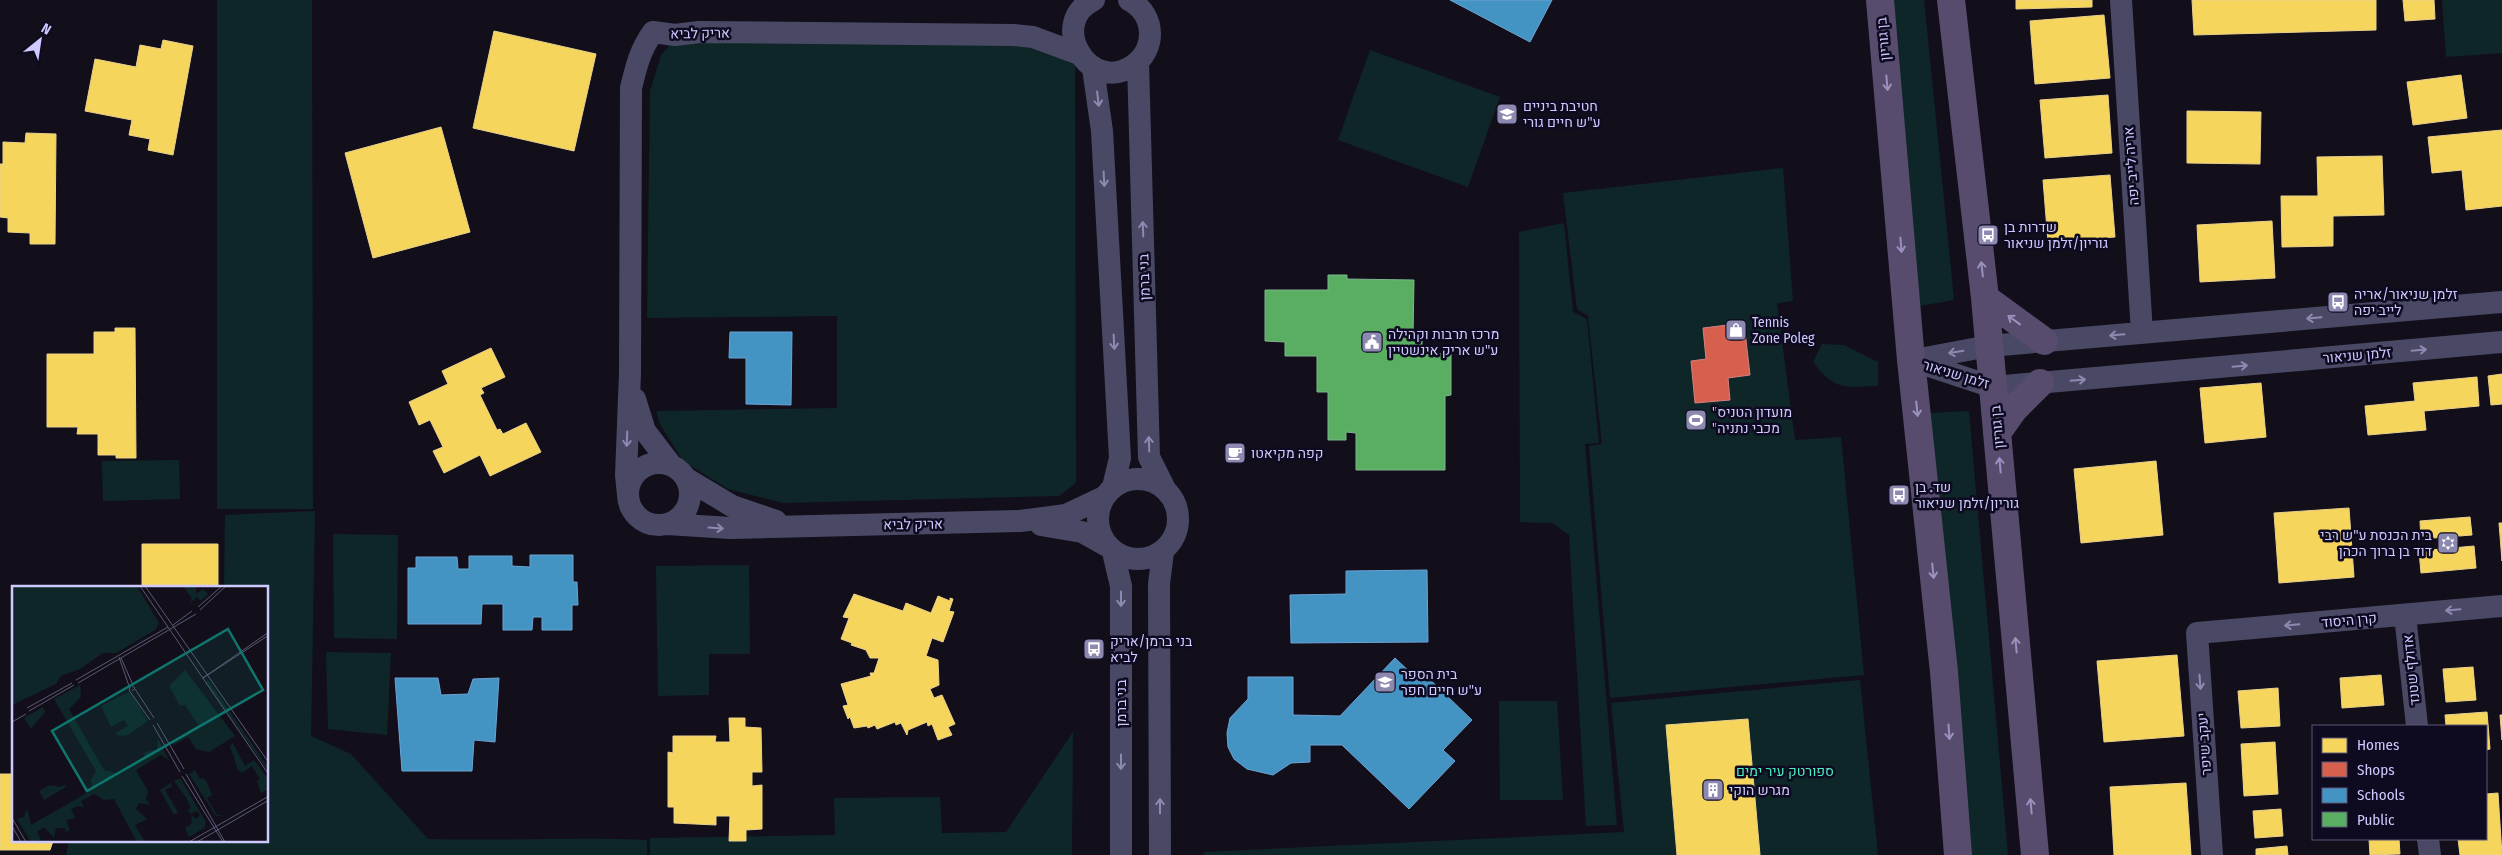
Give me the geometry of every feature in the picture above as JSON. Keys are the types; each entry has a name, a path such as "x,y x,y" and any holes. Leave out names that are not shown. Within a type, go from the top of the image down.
{"main road":[{"name":"בן גוריון","path":"1880,0 1912,360 1944,672 1958,855"},
{"name":"בן גוריון","path":"1951,0 1985,298 2035,855"},
{"path":"1985,298 2044,342"},
{"path":"1998,433 2014,409 2040,383"}],"street":[{"path":"1094,0 1080,10 1073,35 1086,61 1102,131 1120,458 1108,492 1098,510 1097,520 1100,535 1110,549 1136,560 1150,558 1162,552 1172,542 1178,528 1178,514 1174,500 1165,489 1153,482 1140,479 1126,480 1108,492"},
{"path":"1129,0 1144,12 1149,10 1150,36 1147,49 1138,62"},
{"name":"אריה לייב יפה","path":"2121,0 2142,333"},
{"name":"אריק לביא","path":"628,495 626,475 630,373 631,88 641,51 653,32 675,35 699,32 1033,37 1076,20"},
{"name":"אריק לביא","path":"1033,37 1086,61 1105,72 1118,72 1138,62"},
{"name":"בני ברמן","path":"1138,62 1150,457 1165,489"},
{"name":"זלמן שניאור","path":"1912,360 1989,346 2502,302"},
{"name":"זלמן שניאור","path":"1912,360 1993,387 2502,342"},
{"name":"אריק לביא","path":"630,373 644,431 679,472 715,497 753,514 768,520 806,526"},
{"path":"661,462 679,472 690,488 688,506 676,520 668,524 653,524 644,521 631,507 628,495 634,475 642,468 661,462"},
{"name":"אריק לביא","path":"668,524 730,528 1020,521 1066,515 1108,492"},
{"name":"אריק לביא","path":"1020,521 1082,532 1110,549"},
{"name":"בני ברמן","path":"1110,549 1121,586 1121,855"},
{"path":"1160,855 1159,584 1162,552"},
{"name":"קרן היסוד","path":"2197,633 2502,606"},
{"name":"אדולף שטנד","path":"2405,615 2416,725"},
{"name":"יעקב שיפר","path":"2197,633 2212,855"},
{"path":"2428,840 2430,855"}],"green space":[{"path":"217,0 312,0 313,509 217,509"},
{"path":"1888,0 1924,0 1954,300 1920,306"},
{"path":"2442,0 2502,0 2502,53 2446,57"},
{"path":"705,28 1075,49 1076,483 1059,496 783,503 728,489 683,461 660,424 656,411 837,408 837,316 647,318 650,91 661,55 679,35"},
{"path":"1370,50 1500,97 1468,187 1338,140"},
{"name":"\"מועדון הטניס \"מכבי נתניה","path":"1783,168 1793,301 1777,303 1795,440 1841,437 1864,675 1610,698 1589,446 1602,444 1588,316 1577,309 1563,193"},
{"path":"1564,223 1573,312 1587,319 1599,443 1585,444 1617,825 1586,826 1569,535 1552,523 1520,522 1519,232"},
{"path":"1822,344 1844,345 1878,362 1878,386 1857,387 1834,383 1813,362"},
{"path":"1969,411 2008,855 1970,855 1930,413"},
{"path":"179,460 180,499 103,501 102,461"},
{"path":"315,511 311,736 351,754 428,839 647,840 647,855 66,855 69,842 269,842 269,586 224,586 225,515"},
{"path":"333,534 398,535 397,639 334,638"},
{"path":"749,565 750,654 709,654 709,695 658,696 656,566"},
{"path":"326,652 391,653 387,735 328,729"},
{"name":"ספורטק עיר ימים","path":"1860,680 1878,855 1204,855 1203,852 1624,832 1611,703"},
{"path":"1499,701 1557,701 1563,800 1500,800"},
{"path":"1073,732 1072,855 650,855 650,838 835,835 834,798 940,797 942,833 1006,832"}],"building: Homes":[{"path":"2016,0 2092,0 2092,7 2016,9"},
{"path":"2192,0 2376,0 2376,30 2194,35"},
{"path":"2403,0 2434,0 2435,19 2405,21"},
{"path":"2104,15 2110,78 2035,84 2030,21"},
{"path":"494,31 596,54 574,151 473,128"},
{"path":"163,40 193,46 173,155 148,150 150,139 129,135 132,120 85,111 95,59 136,67 140,45 161,49"},
{"path":"2461,75 2467,118 2413,125 2407,82"},
{"path":"2108,95 2112,153 2045,158 2040,100"},
{"path":"2187,111 2261,112 2260,164 2187,163"},
{"path":"441,127 470,232 373,258 345,153"},
{"path":"2502,130 2502,206 2466,210 2462,170 2432,173 2428,137"},
{"path":"26,133 56,134 55,244 30,244 30,233 8,232 8,218 0,217 0,164 3,164 3,142 25,143"},
{"path":"2382,156 2384,215 2333,216 2333,246 2282,247 2281,196 2318,196 2317,157"},
{"path":"2110,175 2115,237 2048,242 2043,180"},
{"path":"2272,221 2275,278 2200,282 2197,225"},
{"path":"115,328 135,328 136,458 116,458 116,455 98,455 98,434 77,434 78,427 47,427 47,354 94,354 94,332 115,332"},
{"path":"491,348 505,377 481,388 484,393 480,395 497,430 500,429 503,434 526,423 541,452 490,476 480,455 444,473 433,451 443,447 430,420 419,425 409,402 448,384 442,371"},
{"path":"2502,374 2502,404 2491,405 2488,376"},
{"path":"2477,377 2479,406 2424,411 2426,430 2368,435 2365,406 2415,401 2413,383"},
{"path":"2261,383 2266,437 2205,443 2200,388"},
{"path":"2156,461 2163,535 2081,543 2074,469"},
{"path":"2349,508 2354,577 2279,583 2274,513"},
{"path":"2470,517 2472,535 2421,539 2420,521"},
{"path":"2499,523 2502,523 2502,561"},
{"path":"142,544 218,544 218,586 142,586"},
{"path":"2474,546 2476,568 2421,573 2419,551"},
{"path":"854,594 903,611 906,603 931,613 938,596 950,601 950,598 953,599 949,611 954,612 943,642 932,638 926,656 938,660 939,685 930,689 934,698 942,695 955,724 948,727 952,735 938,740 932,724 928,726 927,722 908,730 907,735 901,723 896,725 895,722 877,729 875,725 868,728 867,726 854,728 843,706 848,705 841,684 871,676 870,673 874,673 879,658 870,658 866,650 841,639 849,618 843,617"},
{"path":"2177,655 2184,736 2104,742 2097,661"},
{"path":"2473,667 2476,700 2446,702 2443,669"},
{"path":"2381,675 2384,705 2342,708 2340,678"},
{"path":"2278,688 2280,726 2241,728 2238,691"},
{"path":"2487,712 2490,749 2487,750 2487,725 2446,725 2445,715"},
{"path":"2500,715 2502,715 2502,740"},
{"path":"729,718 745,718 745,727 761,728 762,772 752,772 752,786 762,785 762,829 746,830 746,841 729,841 730,816 716,816 716,825 674,823 674,807 668,807 668,752 673,753 673,736 716,736 715,742 730,742"},
{"name":"מגרש הוקי","path":"1748,719 1760,855 1677,855 1666,725"},
{"path":"2275,742 2278,794 2244,796 2241,744"},
{"path":"0,774 12,774 12,842 53,842 50,850 0,850"},
{"path":"2186,783 2191,855 2114,855 2110,787"},
{"path":"2498,793 2502,855 2460,855 2458,840 2487,840 2487,794"},
{"path":"2281,809 2283,836 2255,838 2253,811"},
{"path":"2369,840 2399,840 2400,854 2370,855"},
{"path":"2287,846 2288,855 2256,855 2256,849"}],"building: Shops":[{"path":"1744,323 1750,375 1728,378 1730,400 1695,403 1691,361 1706,359 1703,328"}],"building: Schools":[{"path":"1450,0 1552,0 1530,42"},
{"path":"730,332 792,332 791,405 746,404 746,358 729,358"},
{"path":"530,555 573,555 573,582 577,582 578,605 572,605 572,630 542,630 542,617 533,617 532,630 503,630 503,604 482,604 481,624 408,624 408,568 416,568 416,557 457,557 458,569 469,569 469,556 512,556 512,566 530,567"},
{"path":"1427,570 1428,642 1291,643 1290,595 1346,594 1346,571"},
{"path":"1395,658 1414,676 1420,670 1472,720 1443,750 1455,761 1409,809 1342,745 1310,745 1310,762 1291,763 1273,775 1247,769 1234,759 1228,747 1227,733 1230,718 1248,699 1248,677 1293,677 1293,715 1340,716"},
{"path":"395,678 438,678 441,695 468,694 473,679 499,678 495,742 474,740 472,771 402,771"}],"building: Public":[{"path":"1328,275 1347,275 1347,279 1414,280 1413,338 1422,339 1422,353 1451,354 1451,395 1445,396 1445,470 1356,470 1356,433 1346,432 1346,440 1328,440 1328,392 1317,392 1317,356 1285,356 1285,342 1265,341 1265,290 1328,290"}],"place":[{"name":"חטיבת ביניים ע\"ש חיים גורי","path":"1507,114"},
{"name":"שדרות בן גוריון/זלמן שניאור","path":"1988,235"},
{"name":"זלמן שניאור/אריה לייב יפה","path":"2338,302"},
{"name":"Tennis Zone Poleg","path":"1736,330"},
{"name":"מרכז תרבות וקהילה ע\"ש אריק אינשטיין","path":"1372,342"},
{"name":"\"מועדון הטניס \"מכבי נתניה","path":"1696,420"},
{"name":"קפה מקיאטו","path":"1235,453"},
{"name":"שד. בן גוריון/זלמן שניאור","path":"1899,495"},
{"name":"בית הכנסת ע\"ש רבי דוד בן ברוך הכהן","path":"2448,543"},
{"name":"בני ברמן/אריק לביא","path":"1094,649"},
{"name":"בית הספר ע\"ש חיים חפר","path":"1385,682"},
{"name":"מגרש הוקי","path":"1713,790"}]}
